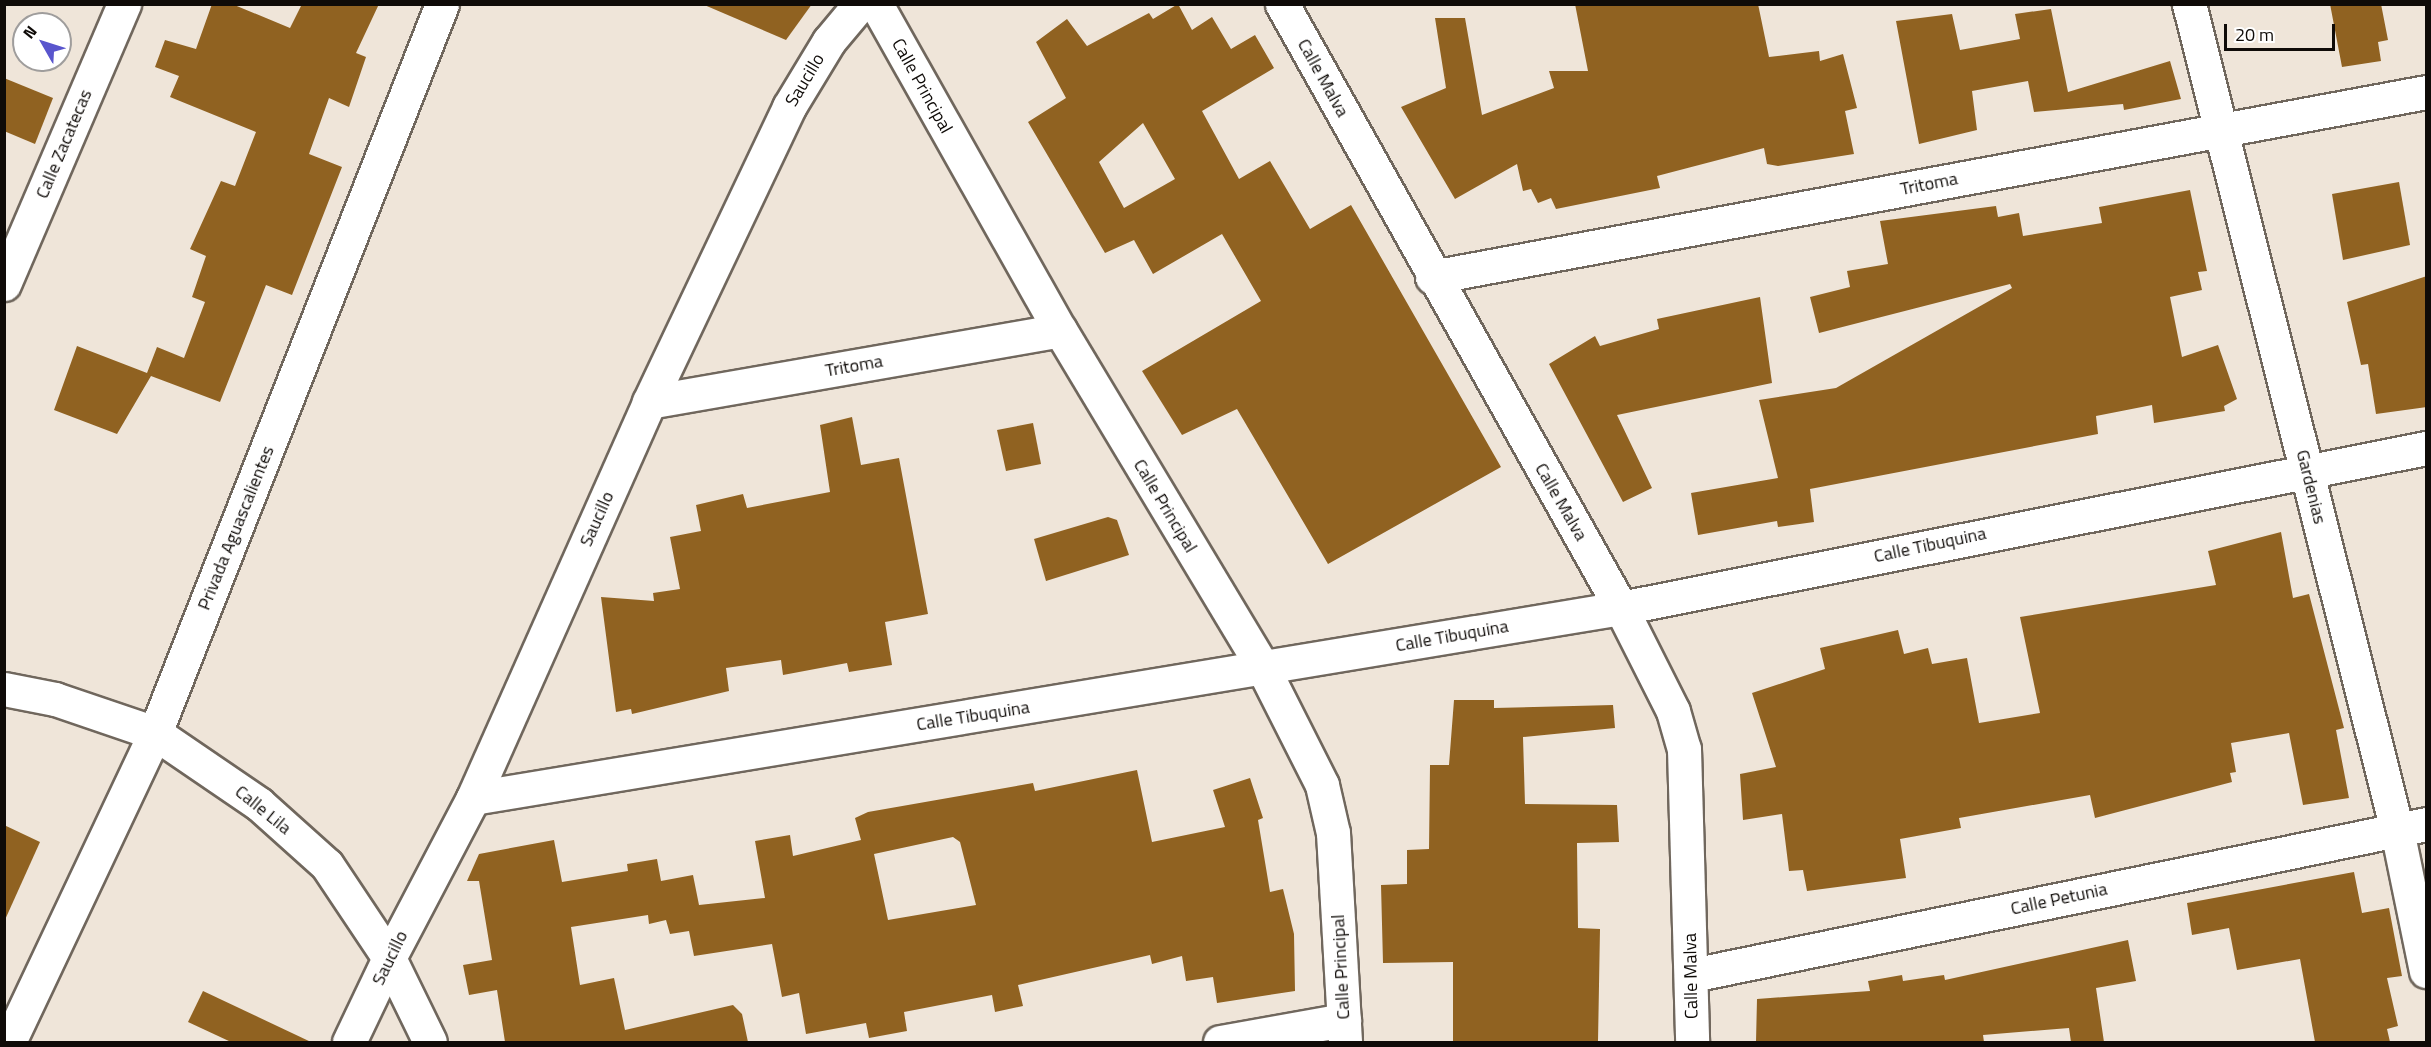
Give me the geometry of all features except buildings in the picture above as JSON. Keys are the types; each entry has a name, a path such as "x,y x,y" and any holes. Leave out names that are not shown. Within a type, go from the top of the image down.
{"street":[{"name":"Calle Zacatecas","path":"4,284 124,4"},
{"name":"Privada Aguascalientes","path":"9,1042 155,733 442,4"},
{"name":"Saucillo","path":"350,1042 389,958 473,798 649,402 789,107 829,41 860,4"},
{"name":"Calle Principal","path":"876,4 1060,330 1263,668 1322,785 1333,833 1344,1031"},
{"name":"Calle Malva","path":"1282,4 1432,277 1621,608 1673,711 1684,749 1692,975 1692,1042"},
{"name":"Gardenias","path":"2189,4 2307,468 2412,827 2427,971"},
{"name":"Tritoma","path":"1432,277 2427,92"},
{"name":"Tritoma","path":"649,402 1060,330"},
{"name":"Calle Tibuquina","path":"473,798 1621,608 2307,468 2427,448"},
{"name":"Calle Lila","path":"4,689 56,699 155,733 260,804 327,865 389,958 430,1042"},
{"name":"Calle Petunia","path":"1692,975 2412,827"},
{"path":"1220,1042 1344,1031"}]}
